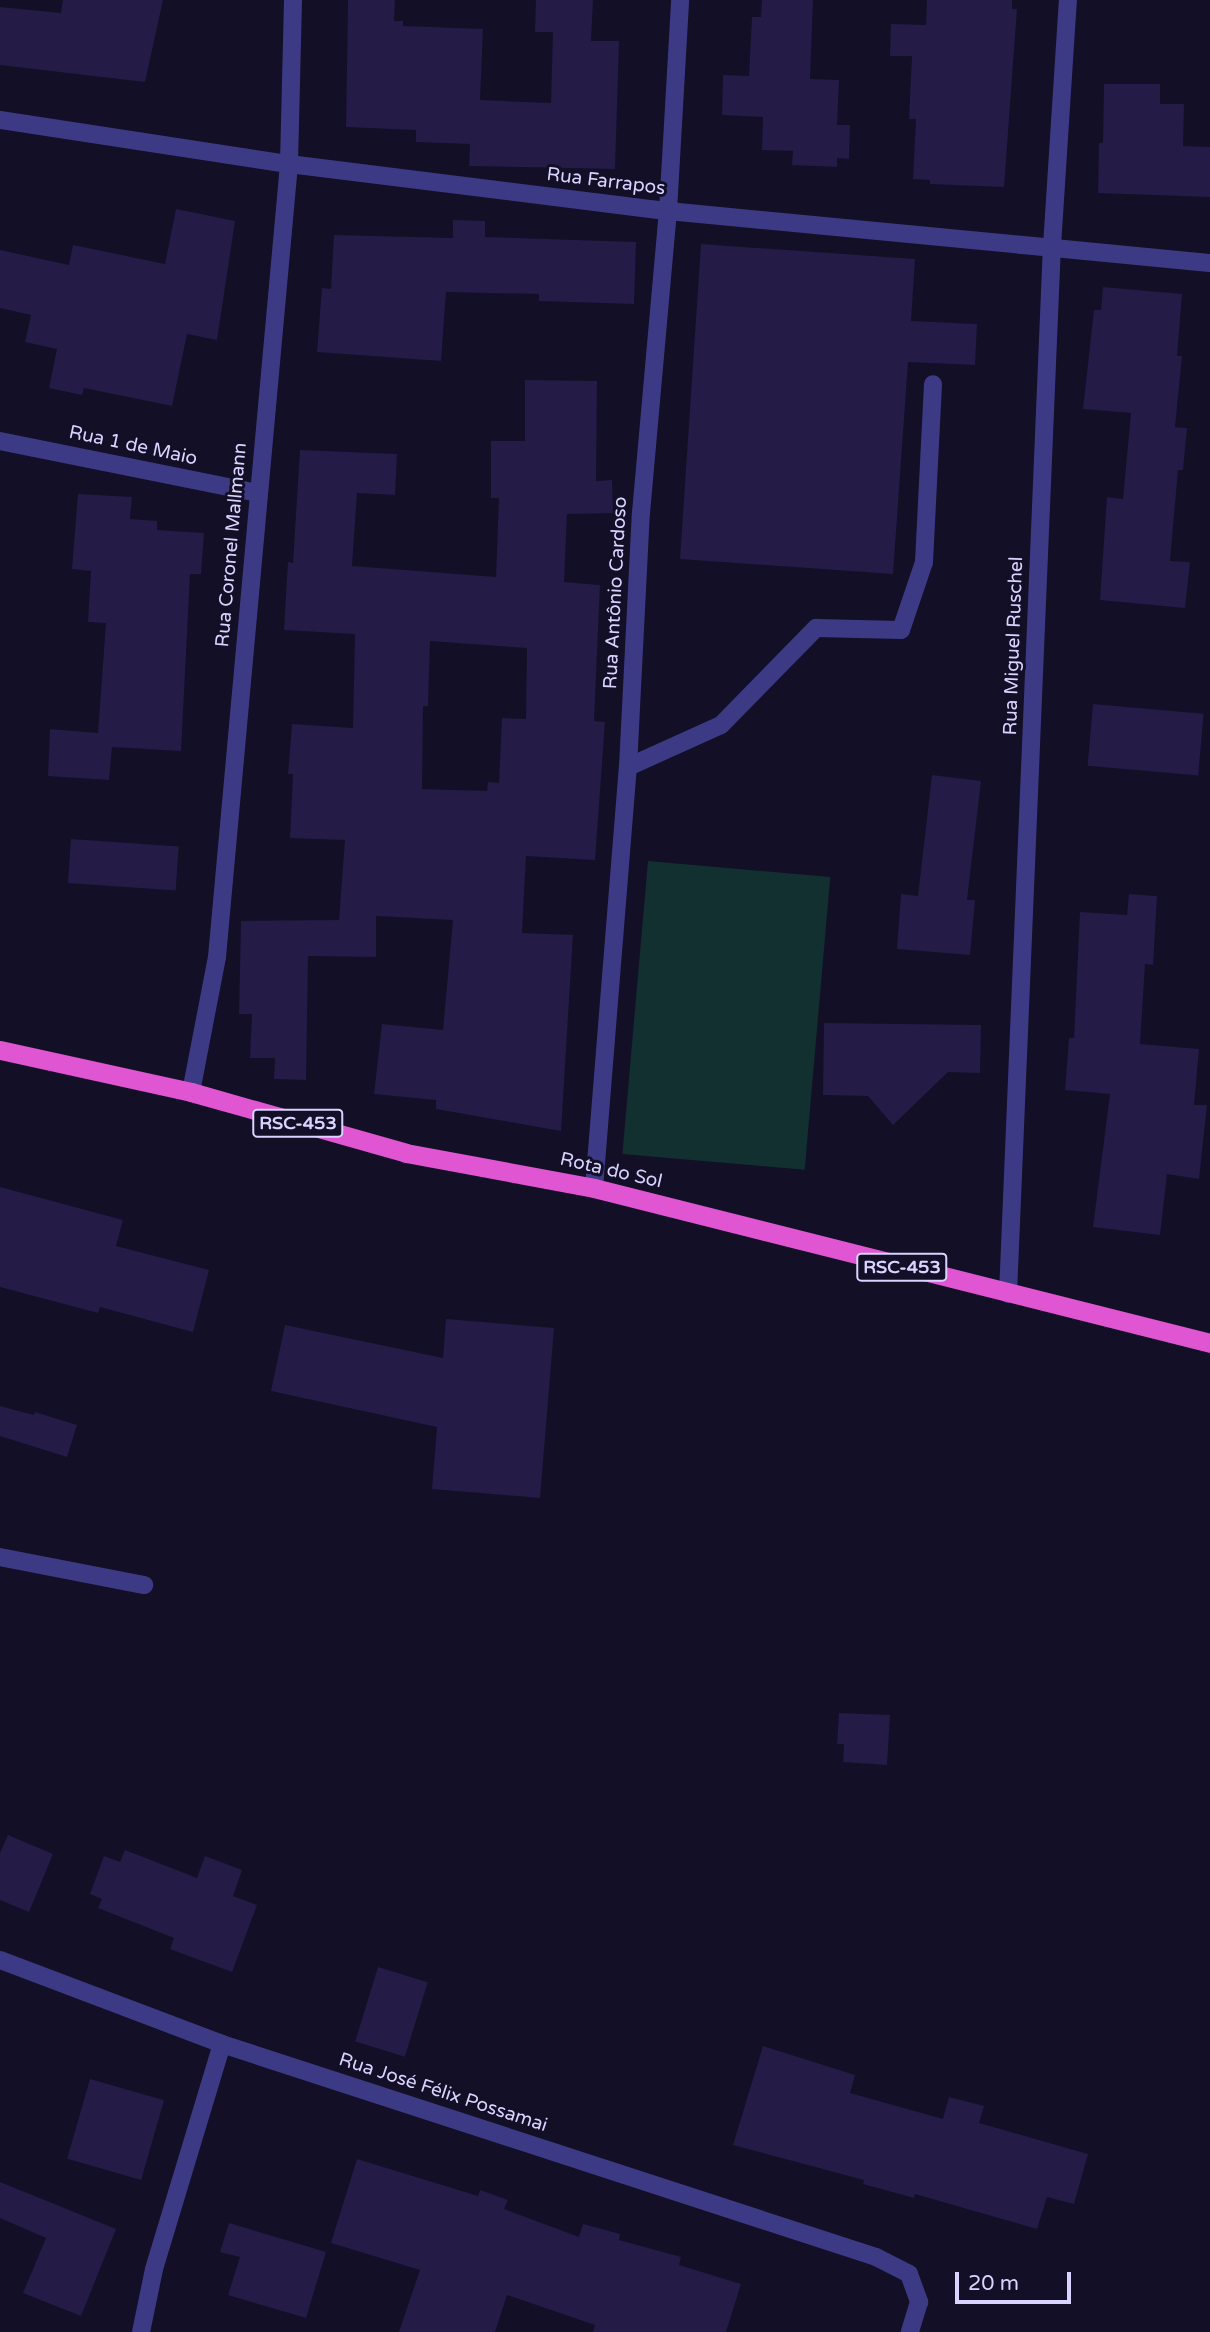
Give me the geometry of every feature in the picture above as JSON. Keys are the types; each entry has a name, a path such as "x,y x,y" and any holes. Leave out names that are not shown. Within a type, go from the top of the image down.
{"highway":[{"name":"Rota do Sol","path":"0,1050 191,1092 406,1153 594,1188 1210,1343"}],"street":[{"name":"Rua Coronel Mallmann","path":"191,1092 217,957 289,164 293,0"},
{"name":"Rua Antônio Cardoso","path":"594,1188 628,767 641,513 668,211 681,0"},
{"name":"Rua Miguel Ruschel","path":"1008,1294 1052,246 1068,0"},
{"name":"Rua Farrapos","path":"0,120 289,164 668,211 1210,263"},
{"path":"628,767 721,725 816,628 901,629 924,562 933,384"},
{"name":"Rua 1 de Maio","path":"0,440 258,493"},
{"path":"0,1557 144,1585"},
{"name":"Rua José Félix Possamai","path":"0,1960 222,2044 876,2257 909,2274 919,2302 910,2332"},
{"path":"141,2332 154,2269 222,2044"}],"green space":[{"path":"648,861 830,877 805,1170 622,1154"}],"building":[{"path":"63,0 163,0 145,82 0,65 0,7 61,13"},
{"path":"348,0 395,0 394,21 403,21 403,26 483,29 480,100 551,103 553,32 535,32 536,0 593,0 591,41 619,41 615,169 469,166 470,144 416,142 416,130 346,127"},
{"path":"762,0 813,0 810,79 839,80 837,125 850,125 849,159 837,158 837,167 792,165 793,151 762,150 763,117 722,115 723,75 749,76 752,17 761,17"},
{"path":"927,0 1012,0 1012,9 1017,9 1004,187 930,184 930,180 913,179 916,119 909,119 912,56 890,56 891,24 926,25"},
{"path":"1104,84 1160,84 1160,104 1184,104 1183,146 1210,147 1210,197 1098,193 1099,143 1103,143"},
{"path":"176,209 235,221 217,340 187,334 172,406 84,388 82,395 49,388 57,349 25,342 31,315 0,308 0,250 69,265 73,245 165,264"},
{"path":"453,220 485,221 485,237 636,242 634,304 539,301 539,294 446,292 441,361 317,352 322,288 331,289 334,235 453,238"},
{"path":"701,244 915,259 911,321 977,324 975,365 908,362 893,574 680,559"},
{"path":"1103,287 1182,294 1177,356 1182,356 1175,427 1187,428 1183,470 1178,470 1170,561 1190,562 1185,608 1100,600 1107,497 1123,499 1131,413 1083,409 1094,310 1101,310"},
{"path":"525,380 597,381 596,481 612,480 613,513 567,514 564,582 600,585 594,721 605,722 595,860 526,856 522,933 573,935 561,1131 436,1109 436,1100 374,1094 382,1024 443,1030 453,920 376,916 376,957 308,956 306,1080 274,1079 275,1058 250,1058 252,1014 239,1014 241,921 339,920 345,840 290,838 293,774 288,774 292,724 353,728 355,634 284,630 288,562 293,563 300,450 397,454 395,495 357,493 352,566 496,577 499,498 491,498 491,441 525,441","holes":["430,641 527,648 526,719 502,718 499,783 488,782 487,791 422,789 423,706 428,706"]},
{"path":"78,494 132,497 130,519 157,521 157,530 204,533 201,574 190,574 181,751 112,747 109,780 48,776 50,729 98,733 106,623 88,622 91,571 72,569"},
{"path":"1093,704 1204,714 1198,775 1088,766"},
{"path":"932,775 981,781 967,900 975,900 970,955 897,949 901,894 918,896"},
{"path":"71,839 179,847 176,890 68,883"},
{"path":"1129,894 1157,896 1153,965 1145,964 1140,1044 1199,1049 1194,1105 1207,1105 1199,1179 1167,1174 1160,1235 1093,1227 1110,1094 1065,1090 1069,1038 1074,1038 1080,912 1127,915"},
{"path":"824,1023 981,1025 980,1073 948,1072 893,1125 868,1096 823,1095"},
{"path":"0,1187 123,1220 116,1246 209,1270 193,1332 100,1307 98,1313 0,1287"},
{"path":"446,1319 554,1328 540,1498 432,1489 437,1427 271,1391 285,1325 443,1358"},
{"path":"0,1406 34,1415 35,1412 77,1425 67,1457 0,1436"},
{"path":"839,1713 890,1715 887,1765 843,1762 844,1744 837,1744"},
{"path":"8,1835 53,1854 29,1912 0,1900 0,1853"},
{"path":"125,1850 197,1878 205,1856 242,1870 233,1896 257,1905 232,1972 170,1949 174,1938 98,1908 102,1899 90,1894 104,1856 120,1862"},
{"path":"378,1967 428,1982 405,2057 355,2042"},
{"path":"763,2046 855,2075 850,2093 943,2119 949,2097 984,2106 979,2123 1088,2154 1074,2204 1047,2197 1037,2229 915,2194 914,2198 863,2184 864,2180 733,2145"},
{"path":"90,2079 164,2100 141,2180 67,2159"},
{"path":"357,2159 478,2196 480,2190 508,2200 504,2209 579,2237 583,2224 620,2234 619,2240 681,2257 679,2265 741,2284 726,2332 593,2332 595,2325 507,2295 495,2332 399,2332 420,2270 331,2243"},
{"path":"0,2182 116,2229 81,2316 23,2293 46,2238 0,2218"},
{"path":"229,2223 326,2252 306,2318 228,2295 240,2257 220,2252"}]}
